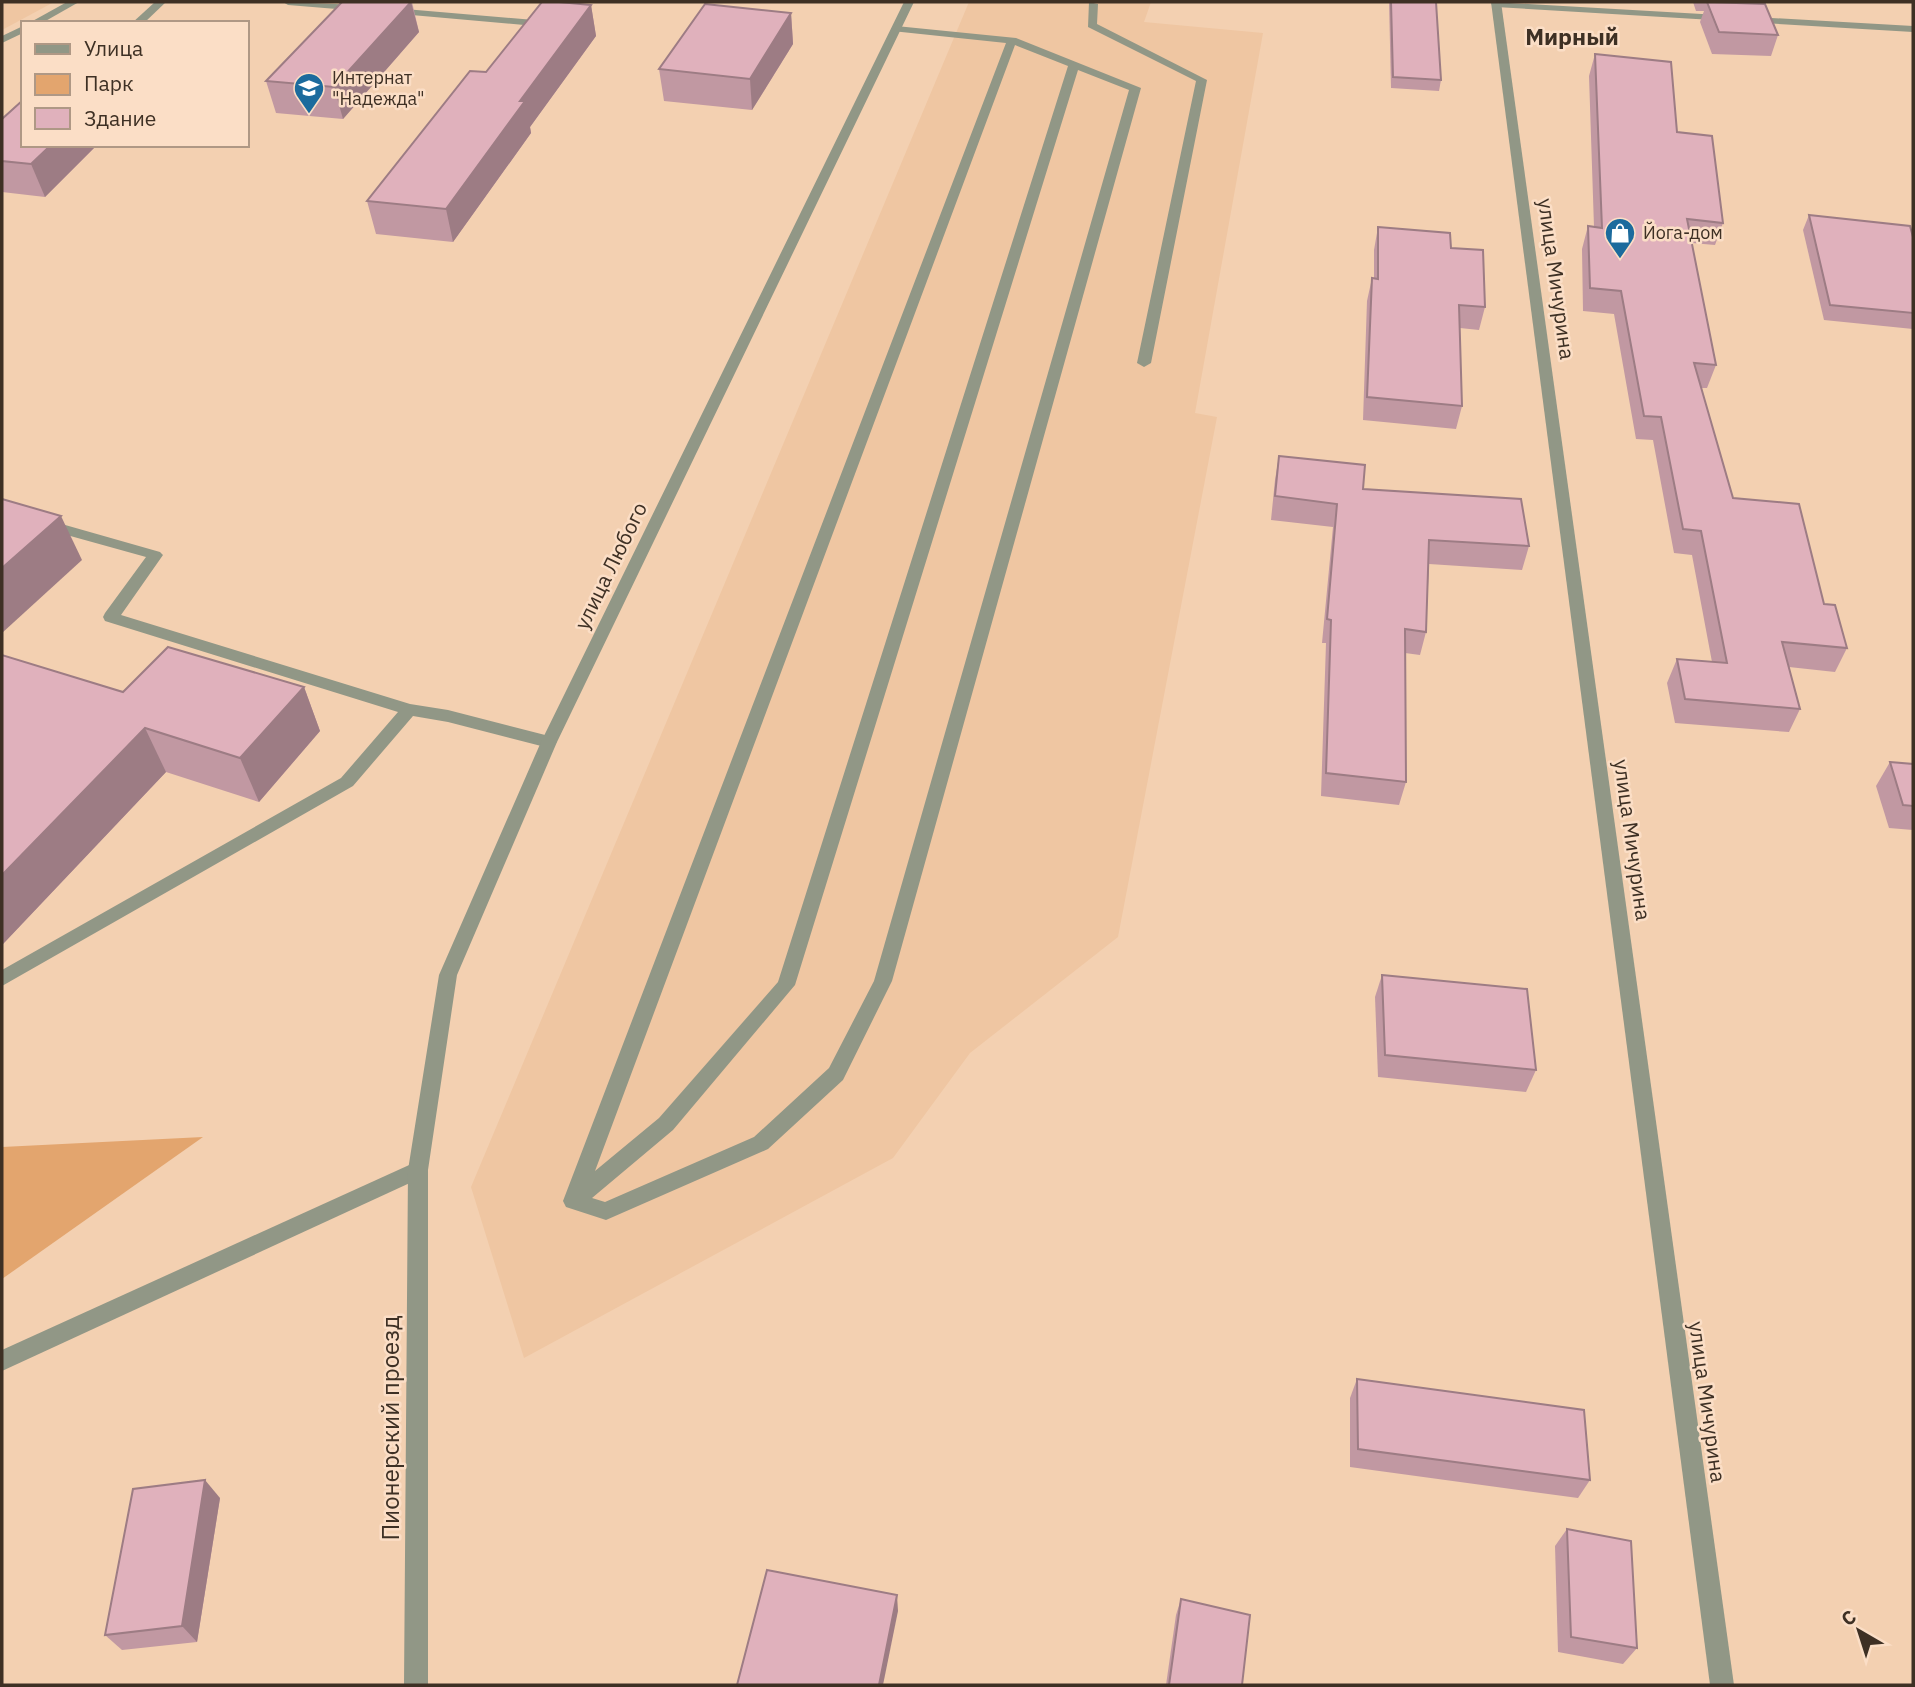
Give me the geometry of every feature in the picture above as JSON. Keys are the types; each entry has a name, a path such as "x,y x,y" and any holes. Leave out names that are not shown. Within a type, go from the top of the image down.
{"street":[{"path":"38,21 74,2"},
{"path":"139,21 161,2"},
{"path":"288,2 371,9"},
{"name":"улица Любого","path":"418,1170 448,975 549,742 909,2"},
{"path":"1090,3 1092,25 1202,80 1144,363"},
{"path":"1496,3 1913,29"},
{"name":"улица Мичурина","path":"1496,3 1722,1685"},
{"path":"385,10 564,26"},
{"path":"573,1201 606,1211 761,1143 836,1074 883,981 1135,88 1012,40 896,29"},
{"path":"2,40 21,30"},
{"path":"573,1201 1012,40"},
{"path":"573,1201 666,1124 786,985 1074,65"},
{"path":"2,512 155,555 111,617 409,710 449,716 549,742"},
{"path":"2,979 347,782 409,710"},
{"path":"2,1361 418,1170"},
{"name":"Пионерский проезд","path":"416,1685 418,1170"}],"shaded area":[{"path":"2,2 54,2 2,30"},
{"path":"969,2 1151,2 1144,22 1263,33 1195,413 1217,417 1118,937 970,1053 893,1158 524,1358 471,1187"}],"green space":[{"path":"203,1137 2,1279 2,1147"}],"building":[{"path":"342,2 411,2 334,87 266,81"},
{"path":"542,2 591,5 520,101 525,101 446,209 367,201 470,71 486,72"},
{"path":"1391,2 1436,2 1441,80 1393,77"},
{"path":"1707,2 1765,4 1778,35 1719,32"},
{"path":"705,4 791,13 750,79 659,69"},
{"path":"1595,54 1671,62 1677,132 1712,136 1723,223 1687,219 1716,365 1694,363 1733,498 1799,504 1824,604 1835,605 1847,648 1782,642 1800,709 1685,699 1677,659 1727,663 1701,531 1683,529 1661,417 1644,416 1621,291 1590,288 1588,226 1602,228"},
{"path":"21,102 21,147 49,147 31,164 2,161 2,119"},
{"path":"1809,215 1910,226 1913,237 1913,313 1830,305"},
{"path":"1378,227 1450,233 1451,248 1483,250 1485,307 1459,305 1462,406 1367,397 1372,278 1378,279"},
{"path":"1279,456 1365,465 1363,489 1521,499 1529,546 1429,540 1426,632 1405,629 1406,782 1326,773 1331,620 1327,619 1337,504 1275,496"},
{"path":"2,499 61,516 2,568"},
{"path":"168,647 304,687 240,758 145,728 2,875 2,655 123,692"},
{"path":"1890,762 1913,764 1913,806 1903,805"},
{"path":"1382,975 1527,989 1536,1070 1385,1055"},
{"path":"1357,1379 1584,1410 1590,1480 1358,1449"},
{"path":"205,1480 182,1626 105,1635 133,1489"},
{"path":"1567,1529 1631,1541 1637,1648 1571,1637"},
{"path":"767,1570 897,1595 879,1685 737,1685"},
{"path":"1181,1599 1250,1615 1242,1685 1169,1685"}],"place":[{"name":"Интернат \"Надежда\"","path":"309,115"},
{"name":"Йога-дом","path":"1620,260"}],"district":[{"name":"Мирный","path":"1572,37"}]}
